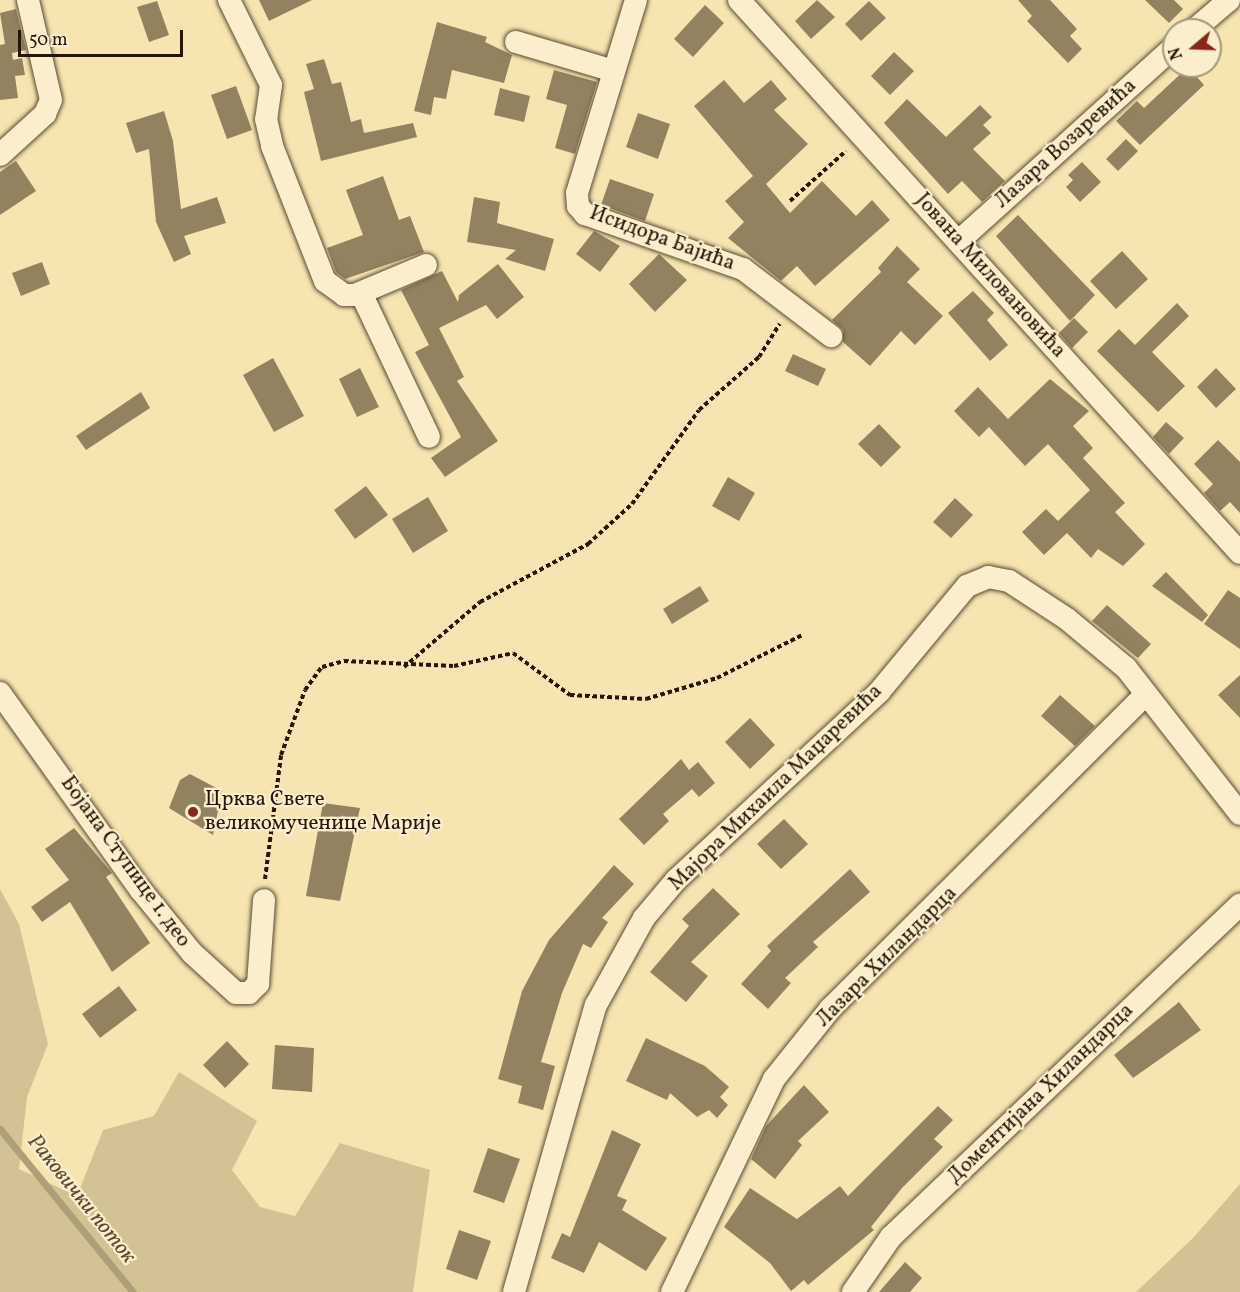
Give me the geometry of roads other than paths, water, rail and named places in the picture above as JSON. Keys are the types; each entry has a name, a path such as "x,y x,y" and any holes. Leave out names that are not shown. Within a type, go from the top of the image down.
{"street":[{"path":"0,155 45,114 51,100 28,0"},
{"path":"229,0 271,85 267,126 302,231 325,281 344,295 361,293 426,265"},
{"name":"Исидора Бајића","path":"636,0 577,193 581,211 725,260 793,306 831,336"},
{"name":"Јована Миловановића","path":"739,0 1240,553"},
{"path":"1208,18 1229,0"},
{"path":"516,42 614,71"},
{"name":"Лазара Возаревића","path":"959,241 1162,58"},
{"path":"361,293 429,437"},
{"name":"Мајора Михаила Маџаревића","path":"514,1292 596,1005 644,918 676,880 879,692 967,586 988,577 1009,580 1033,595 1126,668 1240,814"},
{"name":"Бојана Ступице 1. део","path":"0,693 140,889 192,953 236,993 249,993 258,984 264,900"},
{"name":"Лазара Хиландарца","path":"672,1292 774,1079 830,1009 1145,695"},
{"name":"Доментијана Хиландарца","path":"853,1292 891,1237 1240,905"}],"waterway":[{"name":"Раковички поток","path":"0,1129 133,1292"}],"place":[{"name":"Црква Свете великомученице Марије","path":"193,812"}]}
